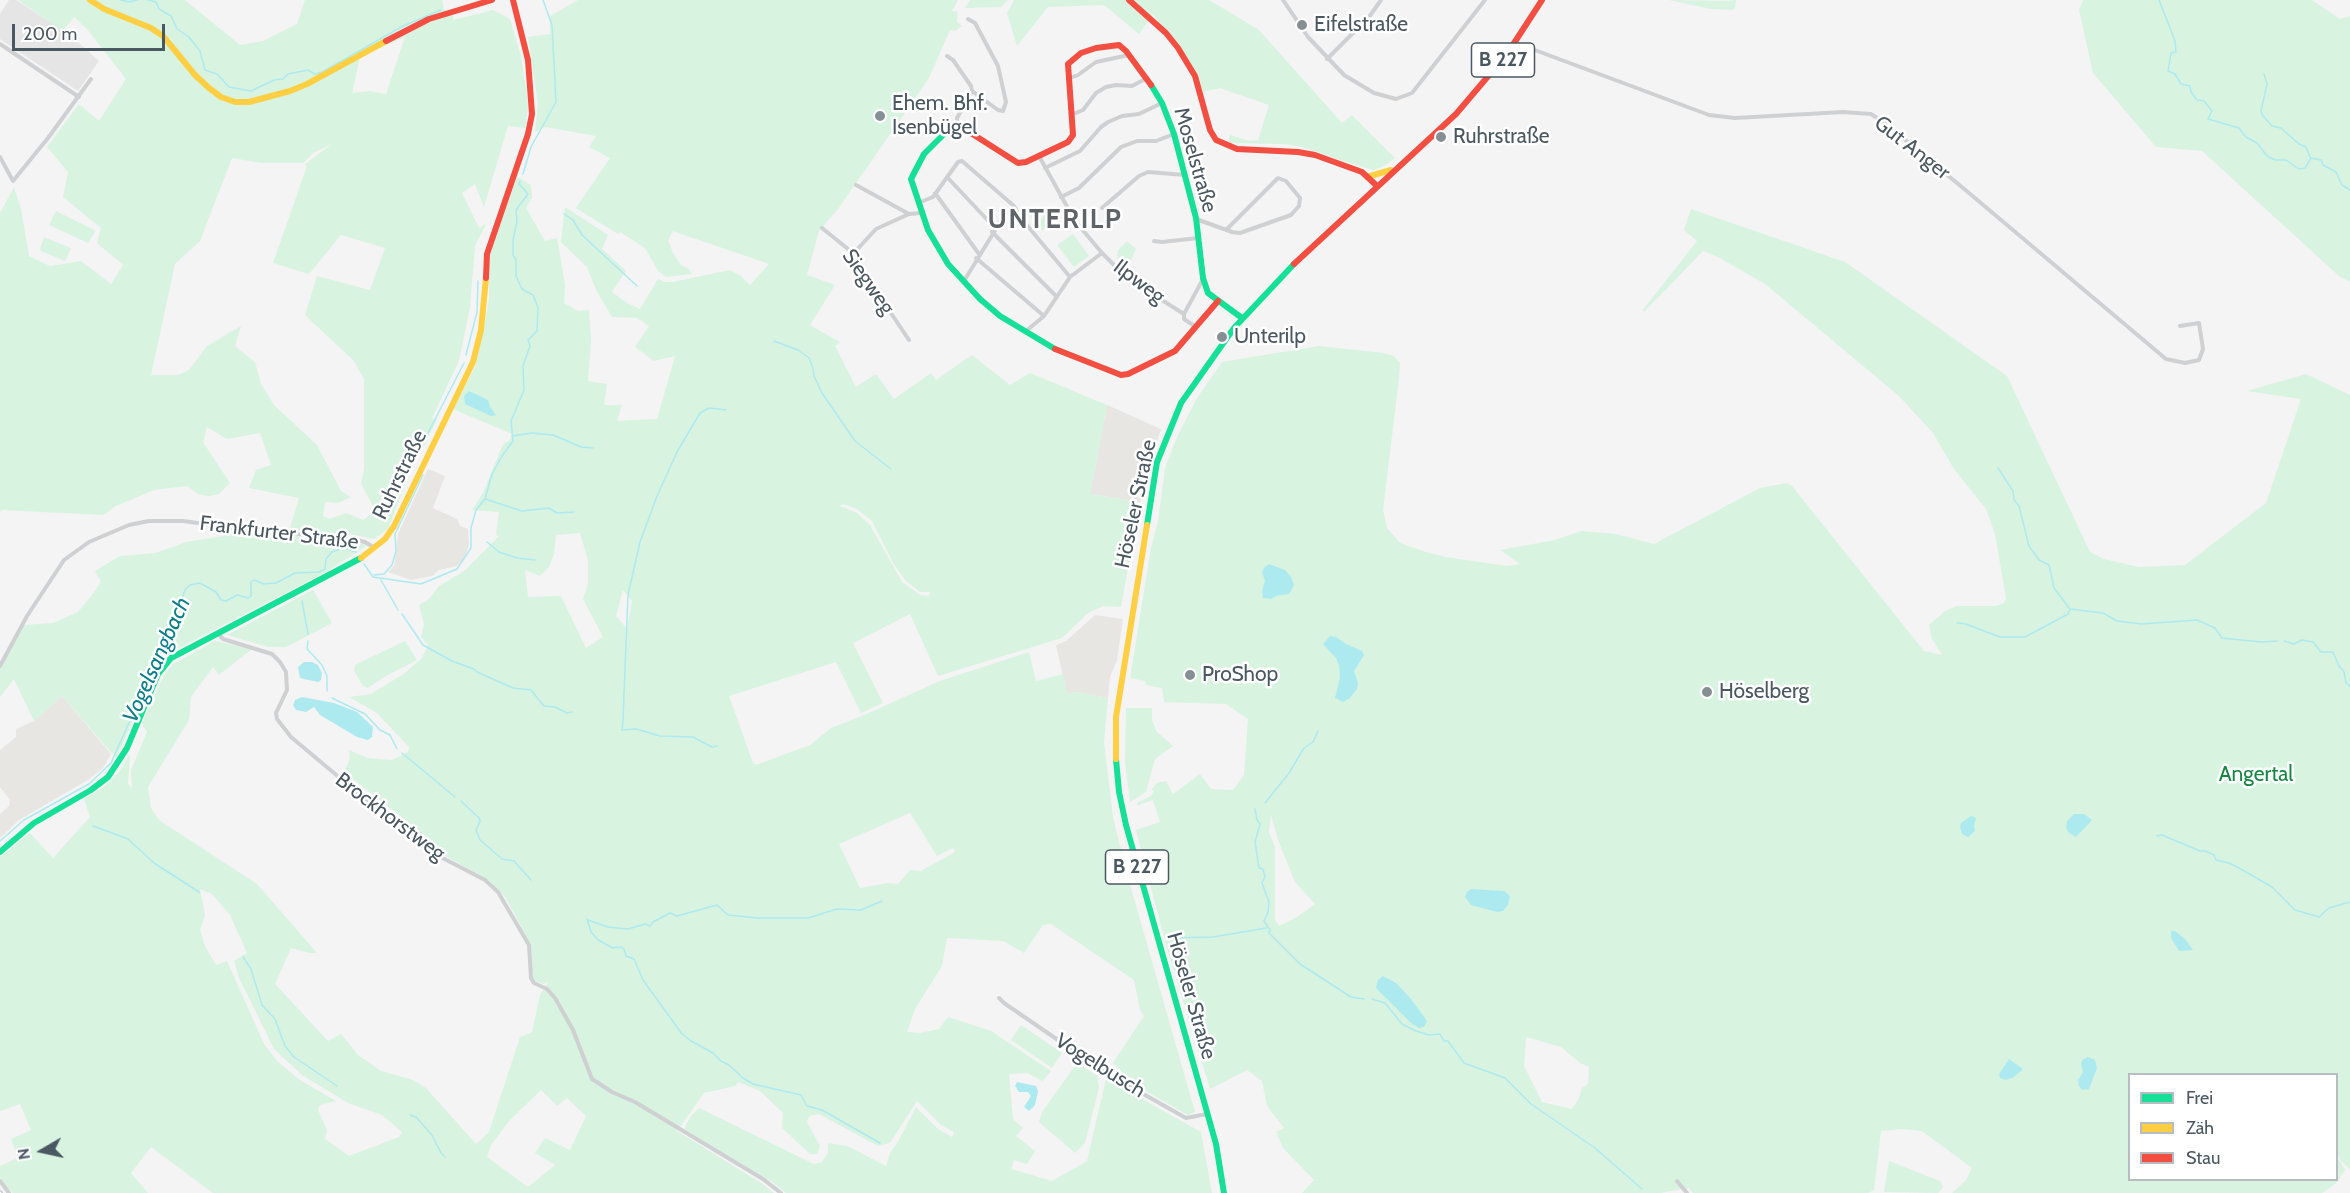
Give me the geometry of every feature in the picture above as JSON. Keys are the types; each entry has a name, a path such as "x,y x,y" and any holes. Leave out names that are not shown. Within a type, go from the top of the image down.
{"main road":[{"path":"90,0 104,9 151,28 164,36 195,75 221,97 235,102 249,102 279,95 307,84 339,64 429,19 492,0"},
{"name":"Ruhrstraße","path":"0,852 34,823 91,790 108,777 127,748 158,674 164,665 180,652 376,549 394,526 473,362 481,330 487,254 522,154 532,114 528,60 513,0"},
{"path":"1129,0 1166,33 1196,76 1210,130 1216,140 1237,149 1315,155 1362,172 1376,185"},
{"name":"Höseler Straße","path":"1207,1114 1126,825 1115,754 1116,717 1157,462 1181,404 1242,318 1310,247 1456,114 1486,82 1516,43 1542,0"},
{"path":"1129,55 1119,45 1096,48 1080,53 1068,64 1073,135 1068,142 1026,162 1018,163 957,124 948,130 924,154 911,179 921,213 935,244 948,264 1000,316 1051,348 1121,375 1128,374 1175,351 1218,301"},
{"name":"Moselstraße","path":"1129,55 1147,78 1162,103 1174,134 1196,218 1203,278 1208,293 1242,318"},
{"path":"1367,177 1394,169"},
{"name":"B 227","path":"1207,1114 1221,1168 1224,1193"}],"street":[{"path":"1283,0 1308,37 1348,79 1390,99 1403,98 1412,93 1485,0"},
{"path":"1327,59 1369,17 1381,0"},
{"path":"947,56 953,60 972,91 998,110 1003,111 1006,106 998,66 975,23 968,19"},
{"name":"Gut Anger","path":"1516,43 1709,115 1735,118 1842,112 1871,114 1961,186 2166,359 2179,363 2194,362 2201,358 2203,353 2199,323 2180,326"},
{"path":"0,44 79,97"},
{"path":"1068,79 1096,62 1129,55"},
{"path":"1071,115 1083,110 1096,93 1106,87 1132,86 1147,78"},
{"path":"0,157 13,181 91,80"},
{"path":"957,124 957,118 972,91"},
{"path":"1045,168 1080,151 1101,126 1108,122 1122,116 1139,114 1162,103"},
{"path":"1061,196 1079,188 1121,147 1137,141 1156,141 1174,134"},
{"name":"Ilpweg","path":"1040,156 1076,221 1102,252 1139,287 1184,314"},
{"path":"918,202 933,197 958,162 962,161 1014,206 1021,218 1070,277"},
{"path":"1102,208 1139,176 1148,172 1186,175"},
{"path":"947,177 1057,297"},
{"path":"1196,218 1226,230 1240,233 1292,214 1299,206 1300,198 1286,180 1278,178 1226,230"},
{"path":"856,185 909,214"},
{"path":"935,193 978,256 1044,316"},
{"path":"852,255 876,229 909,214 921,213"},
{"path":"964,281 1002,219"},
{"name":"Siegweg","path":"822,228 848,249 909,340"},
{"name":"Moselstraße","path":"1154,240 1162,242 1198,238"},
{"path":"1024,333 1044,316 1070,277 1102,252"},
{"path":"1196,327 1184,319 1184,314 1203,278"},
{"name":"Frankfurter Straße","path":"0,666 27,616 64,560 89,542 129,525 149,521 183,521 248,530 273,528 329,542 348,538 376,549"},
{"name":"Brockhorstweg","path":"218,633 223,639 272,654 280,662 286,672 287,690 276,713 277,719 291,737 408,835 431,852 485,880 498,892 529,945 531,978 534,983 546,989 555,998 573,1030 592,1079 612,1092 635,1102 762,1179 781,1193"},
{"name":"Vogelbusch","path":"999,998 1106,1072 1186,1118 1207,1114"},
{"path":"1677,1180 1687,1193"},
{"path":"0,1181 9,1193"}],"shaded area":[{"path":"9,0 16,0 69,34 99,61 78,91 0,39 0,14"},
{"path":"1107,405 1161,429 1147,472 1145,472 1140,502 1090,494"},
{"path":"428,469 445,476 433,508 457,519 460,526 468,529 469,545 465,557 457,566 439,570 432,576 411,580 388,572 394,566 398,534"},
{"path":"1095,615 1123,619 1117,660 1110,677 1108,698 1077,692 1067,694 1056,645 1066,641"},
{"path":"62,696 111,754 103,768 88,780 19,820 0,838 0,814 9,806 10,800 0,787 0,750 16,737 16,729 34,721"}],"green space":[{"path":"18,0 185,0 240,45 263,41 297,24 305,0 442,0 444,9 453,16 453,20 493,10 510,19 521,56 527,96 525,128 508,126 484,207 475,184 462,193 479,228 486,224 475,246 470,307 459,361 432,418 437,419 422,450 409,469 388,529 374,539 349,534 319,538 290,528 299,498 249,488 256,470 271,465 260,433 227,439 207,427 203,442 230,483 219,494 209,496 198,494 187,486 154,490 116,506 103,515 1,510 0,514 0,213 14,187 21,209 29,256 50,266 81,261 111,284 123,265 97,243 101,228 63,197 68,172 47,147 79,104 99,121 126,79 87,29 74,17 63,31","holes":["405,37 386,94 370,91 352,93 360,57","332,144 304,165 307,166 273,263 309,274 341,235 385,248 370,290 317,276 305,315 354,361 364,379 364,469 361,484 376,511 363,520 346,513 330,519 323,516 325,502 338,503 351,497 341,491 317,445 274,405 261,384 255,362 235,346 241,326 207,346 189,370 178,375 151,375 175,264 200,241 232,158 261,163 303,163 313,153"]},
{"path":"578,0 958,0 952,11 958,12 957,22 962,26 955,31 950,30 929,78 838,209 819,231 807,275 835,285 810,325 840,342 835,346 856,387 876,374 894,399 931,373 936,380 972,355 1010,385 1030,373 1107,405 1090,494 1140,502 1121,607 1103,606 1088,613 1062,638 938,676 910,614 853,643 883,703 861,713 836,662 729,696 753,763 756,765 810,745 831,728 940,681 1029,652 1036,681 1063,674 1067,694 1077,692 1108,698 1104,742 1113,817 1125,867 1195,1112 1188,1115 1121,1077 1120,1069 1113,1063 1144,1016 1140,1010 1134,980 1051,924 1043,925 1024,953 1003,941 947,938 942,966 915,1009 907,1032 920,1033 939,1029 948,1017 991,1031 1051,1071 1043,1081 1027,1073 1009,1074 1013,1119 1023,1128 1016,1136 1035,1151 1027,1164 1014,1160 1011,1169 1052,1181 1087,1161 1106,1079 1201,1132 1212,1193 786,1193 772,1182 684,1129 691,1116 699,1108 814,1164 822,1162 828,1153 828,1143 847,1146 886,1166 890,1153 916,1107 938,1129 952,1137 954,1132 941,1125 917,1101 890,1143 878,1146 819,1114 809,1116 807,1122 820,1146 817,1154 810,1154 782,1128 783,1113 760,1091 738,1082 735,1086 704,1093 677,1131 774,1193 213,1193 151,1147 131,1173 148,1193 13,1193 3,1184 0,1177 0,1166 18,1158 11,1139 31,1130 20,1104 0,1111 0,857 30,833 53,858 90,817 84,799 104,787 119,772 130,754 128,784 132,788 131,770 147,732 142,723 164,675 173,664 215,641 252,649 219,675 213,667 191,697 189,720 148,787 151,808 159,820 257,884 317,953 291,948 275,984 328,1041 341,1034 358,1055 381,1071 413,1080 426,1088 476,1144 489,1132 520,1037 532,1032 540,995 548,982 543,984 534,980 531,945 506,898 490,881 428,846 404,828 408,822 344,772 350,759 349,750 367,758 392,760 408,752 409,747 377,713 349,697 371,694 405,673 422,658 428,645 421,637 424,624 419,605 429,599 439,586 464,571 499,536 496,535 499,512 472,510 483,493 503,444 509,441 512,434 453,409 475,367 482,338 489,299 489,266 493,243 517,177 531,185 532,198 526,208 545,241 557,238 565,285 564,303 578,311 589,310 591,340 588,381 607,384 604,405 622,405 617,421 657,419 675,356 654,361 635,347 649,326 637,318 612,317 596,290 587,267 561,242 565,207 608,235 602,249 626,271 612,292 640,309 658,279 673,282 730,270 750,285 769,264 673,231 668,240 673,253 681,265 689,269 692,274 666,277 658,271 645,248 576,208 610,158 589,147 596,136 545,127 535,132 538,104 528,37 550,34 550,16","holes":["843,504 857,509 872,521 893,563 906,581 920,592 930,592 929,596 920,595 902,582 870,525 857,513 840,506","580,533 588,560 588,584 583,599 603,637 586,648 561,596 528,597 525,570 540,576 549,567 554,554 556,535","623,590 632,601 627,629 616,616","910,813 937,856 953,848 955,852 921,871 910,870 898,884 888,883 860,888 839,844","200,889 212,894 230,915 247,953 234,961 239,978 274,1049 302,1075 348,1103 382,1115 402,1132 399,1137 349,1156 325,1139 327,1130 318,1110 320,1105 336,1101 300,1080 278,1062 264,1044 227,961 216,965 205,946 200,930 205,915","541,1090 557,1106 567,1098 586,1116 570,1150 545,1138 535,1153 555,1165 528,1187 487,1157 491,1145 510,1120"]},
{"path":"970,0 1008,0 1001,7 965,8"},
{"path":"1014,0 1209,0 1259,30 1342,123 1352,115 1395,158 1374,170 1302,147 1285,144 1228,143 1230,135 1250,141 1258,140 1269,105 1220,88 1201,92 1195,76 1153,14 1139,34 1104,5 1048,7 1017,46 1007,13"},
{"path":"1669,0 1736,0 1735,9 1731,10 1711,9"},
{"path":"2083,0 2312,0 2340,19 2350,16 2350,282 2339,276 2202,151 2156,147 2093,73 2079,10"},
{"name":"Angertal","path":"1691,209 1845,262 2007,376 2090,552 2104,559 2139,567 2185,565 2266,503 2301,399 2247,391 2306,374 2350,395 2350,1169 2338,1155 2338,1073 2128,1073 2128,1181 2337,1181 2322,1193 1952,1193 1966,1180 1972,1168 1922,1131 1901,1129 1881,1131 1874,1190 1868,1193 1693,1193 1689,1188 1660,1193 1302,1193 1314,1180 1283,1148 1276,1132 1284,1128 1267,1106 1262,1081 1247,1070 1210,1089 1166,945 1136,830 1160,822 1153,800 1138,805 1137,803 1151,796 1154,791 1151,790 1157,783 1166,781 1173,794 1200,774 1211,789 1233,790 1244,775 1248,719 1226,704 1164,702 1162,688 1146,685 1145,681 1130,678 1151,548 1158,521 1165,468 1178,435 1197,398 1222,362 1319,346 1394,356 1400,363 1399,378 1383,510 1387,528 1400,543 1426,552 1507,566 1520,564 1500,550 1555,540 1582,531 1616,534 1654,544 1760,488 1787,483 1792,486 1924,651 1942,655 1932,639 1929,625 1945,611 1957,606 1996,606 2004,603 2006,598 1995,534 1986,509 1954,469 1933,433 1899,396 1765,284 1703,251 1645,311 1642,311 1697,241 1684,230","holes":["1271,815 1278,840 1295,882 1315,904 1279,926 1275,920 1275,847 1269,832","1526,1037 1561,1047 1580,1063 1589,1067 1588,1084 1582,1088 1572,1109 1542,1102 1524,1066"]},
{"path":"56,211 94,230 88,243 49,225"},
{"path":"1033,212 1040,214 1041,219 1045,214 1053,217 1050,228 1042,230 1031,217"},
{"path":"1073,234 1089,256 1074,267 1057,245"},
{"path":"44,237 71,248 65,261 41,251"},
{"path":"1127,241 1136,249 1130,263 1125,264 1117,257 1118,250"},
{"path":"222,528 248,532 286,532 318,543 348,541 368,545 326,572 175,650 165,658 156,671 116,758 62,696 34,721 14,679 0,697 0,669 24,625 53,623 78,612 101,582 95,571 120,556 156,553 186,542 224,536"},
{"path":"313,590 332,623 286,647 268,647 227,635"},
{"path":"405,641 417,660 368,688 363,686 354,671 355,665"},
{"path":"1126,708 1152,708 1152,720 1156,731 1173,746 1155,759 1146,792 1130,802 1125,763"},
{"path":"1021,1025 1062,1053 1052,1068 1011,1040"},
{"path":"1077,1063 1097,1076 1099,1088 1085,1143 1075,1153 1039,1122 1042,1112"},
{"path":"2338,1158 2345,1170 2338,1180"},
{"path":"1889,1161 1940,1181 1943,1187 1938,1193 1884,1192"}],"water":[{"path":"469,391 488,400 496,415 491,416 465,404 464,396"},
{"path":"1269,564 1285,570 1291,577 1294,585 1289,594 1271,599 1263,598 1262,591 1265,581 1262,572"},
{"path":"1330,636 1362,651 1364,655 1354,671 1358,683 1357,689 1350,698 1343,702 1335,698 1340,678 1339,665 1336,658 1323,644"},
{"path":"304,662 318,665 322,673 321,680 318,682 300,678 298,667"},
{"path":"302,697 334,703 357,712 373,727 372,737 368,740 357,737 320,715 314,707 306,712 296,710 293,705 295,700"},
{"path":"2074,814 2084,814 2092,820 2076,837 2066,828 2067,821"},
{"path":"1971,816 1976,818 1975,831 1968,837 1962,834 1960,827 1961,823"},
{"path":"1471,889 1504,891 1510,896 1508,905 1503,911 1497,912 1471,905 1465,897"},
{"path":"2171,931 2175,931 2185,939 2193,950 2179,951 2171,938"},
{"path":"1383,976 1396,983 1411,999 1427,1021 1424,1027 1419,1028 1411,1023 1376,988 1378,980"},
{"path":"2088,1057 2095,1060 2097,1068 2089,1089 2082,1090 2078,1080 2083,1072 2081,1063"},
{"path":"2009,1059 2023,1069 2014,1077 2006,1080 2000,1078 1999,1074"},
{"path":"1017,1082 1036,1086 1038,1091 1035,1105 1029,1111 1024,1107 1031,1096 1028,1092 1019,1092 1015,1086"}],"waterway":[{"path":"120,0 130,2 137,0"},
{"path":"148,0 156,2 159,9 171,16 177,29 189,37 200,51 205,70 217,74 229,87 251,91 274,80 283,79 288,74 308,70 315,74 322,72 403,26 441,10"},
{"path":"523,174 531,147 556,102 552,25 543,0"},
{"path":"2159,0 2175,41 2176,52 2171,53 2168,71 2175,74 2181,84 2190,86 2197,100 2204,101 2212,111 2208,119 2239,128 2246,137 2257,143 2267,156 2275,160 2286,160 2299,169 2305,168 2311,158 2321,160 2323,165 2336,172 2342,185 2350,190"},
{"path":"2264,74 2267,84 2261,111 2263,116 2272,126 2281,128 2299,144 2306,147 2310,157"},
{"name":"Vogelsangbach","path":"364,564 373,577 421,584 457,569 471,548 471,528 476,510 485,499 492,474 513,441 511,421 524,390 523,366 530,346 528,340 537,331 538,308 533,295 522,289 516,276 516,260 513,255 516,210 528,194 519,184 520,181"},
{"path":"564,214 573,220 582,235 637,286"},
{"path":"466,355 477,312 478,281"},
{"path":"774,341 798,350 809,358 822,393 855,441 891,469"},
{"path":"410,468 464,363"},
{"path":"717,746 712,747 693,737 660,736 636,729 622,730 628,595 640,542 677,452 700,413 709,408 726,410"},
{"path":"512,436 532,433 553,435 581,447 593,448"},
{"path":"1998,468 2013,491 2014,500 2019,506 2029,546 2039,560 2049,565 2054,588 2070,609 2103,613 2117,621 2141,624 2197,620 2215,628 2222,638 2262,642 2277,641"},
{"path":"374,575 384,574 392,565 396,551 395,534 423,475"},
{"path":"485,499 522,511 549,508 557,513 574,512"},
{"path":"487,542 499,552 517,558 535,560"},
{"name":"Vogelsangbach","path":"0,841 24,820 89,784 111,763 157,657 164,648 185,590 190,585 200,583 216,592 221,600 226,601 237,595 248,598 251,596 251,582 254,580 264,584 276,583 295,573 319,572 325,569 326,559 332,552 344,548 356,552"},
{"path":"381,580 398,610"},
{"path":"302,601 308,634"},
{"path":"1957,623 1966,624 2000,637 2025,637 2068,614 2070,609"},
{"path":"402,614 423,645 452,661 513,688 531,690 544,706 555,707 567,713 572,712"},
{"path":"2284,641 2294,644 2302,640 2313,642 2321,652 2333,652 2344,672 2346,683 2350,686"},
{"path":"308,641 307,649 322,665 327,676 327,691"},
{"path":"332,698 365,714 380,730 390,735 397,749"},
{"path":"1265,803 1289,773 1304,748 1313,742 1318,731"},
{"path":"402,753 455,797"},
{"path":"461,801 479,818 476,830 480,840 502,859 514,861 531,880"},
{"path":"1255,809 1260,824 1255,842 1259,868 1263,869 1265,877 1262,883 1269,902 1264,921 1270,930 1269,933 1300,964 1351,997 1364,999"},
{"path":"93,826 128,839 154,863 199,892"},
{"path":"2157,836 2162,835 2205,851 2214,855 2216,860 2239,868 2272,887 2295,910 2319,917 2329,908 2350,902"},
{"path":"588,920 608,927 628,929 645,924 650,926 670,913 677,916 717,905 728,915 758,918 808,918 837,909 861,910 882,901"},
{"path":"587,919 591,932 598,940 613,948 621,947 626,956 634,959 643,980 682,1034 691,1041 713,1053 753,1084 801,1095 807,1106 822,1110 880,1143"},
{"path":"1169,938 1213,937 1266,928"},
{"path":"243,957 251,969 262,1005 275,1019 285,1046 294,1057 337,1086"},
{"path":"1372,999 1385,1003 1402,1024 1429,1035 1440,1034 1464,1063 1505,1078 1531,1104 1595,1148 1642,1189"},
{"path":"410,1115 416,1117 432,1135 445,1157"}],"traffic: fast":[{"path":"1151,85 1162,103 1174,134 1196,218 1203,278 1208,293 1242,318"},
{"path":"963,128 957,124 953,125 924,154 911,179 928,230 948,264 980,299 1000,316 1055,349"},
{"path":"1147,525 1157,462 1181,403 1234,328 1294,264"},
{"path":"0,852 34,823 91,790 108,777 127,748 158,674 171,658 361,558"},
{"path":"1116,759 1119,792 1126,825 1216,1144 1224,1193"}],"traffic: slow":[{"path":"90,0 104,9 151,28 163,36 195,75 209,88 221,97 235,102 249,102 290,91 386,41"},
{"path":"1367,177 1391,170"},
{"path":"361,558 385,539 394,526 473,362 481,330 486,278"},
{"path":"1116,759 1116,717 1147,525"}],"traffic: jam":[{"path":"386,41 429,19 492,0"},
{"path":"486,278 487,254 528,134 532,114 528,60 513,0"},
{"path":"1129,0 1166,33 1178,48 1195,76 1210,130 1216,140 1237,149 1315,155 1362,172 1376,185"},
{"path":"1294,264 1456,114 1507,54 1542,0"},
{"path":"963,128 1018,163 1026,162 1068,142 1073,135 1068,64 1081,53 1096,48 1119,45 1151,85"},
{"path":"1055,349 1121,375 1128,374 1175,351 1218,301"}],"place":[{"name":"Eifelstraße","path":"1302,25"},
{"name":"Ehem. Bhf. Isenbügel","path":"880,116"},
{"name":"Ruhrstraße","path":"1441,137"},
{"name":"Unterilp","path":"1222,337"},
{"name":"ProShop","path":"1190,675"},
{"name":"Höselberg","path":"1707,692"}],"district":[{"name":"UNTERILP","path":"1055,220"}]}
